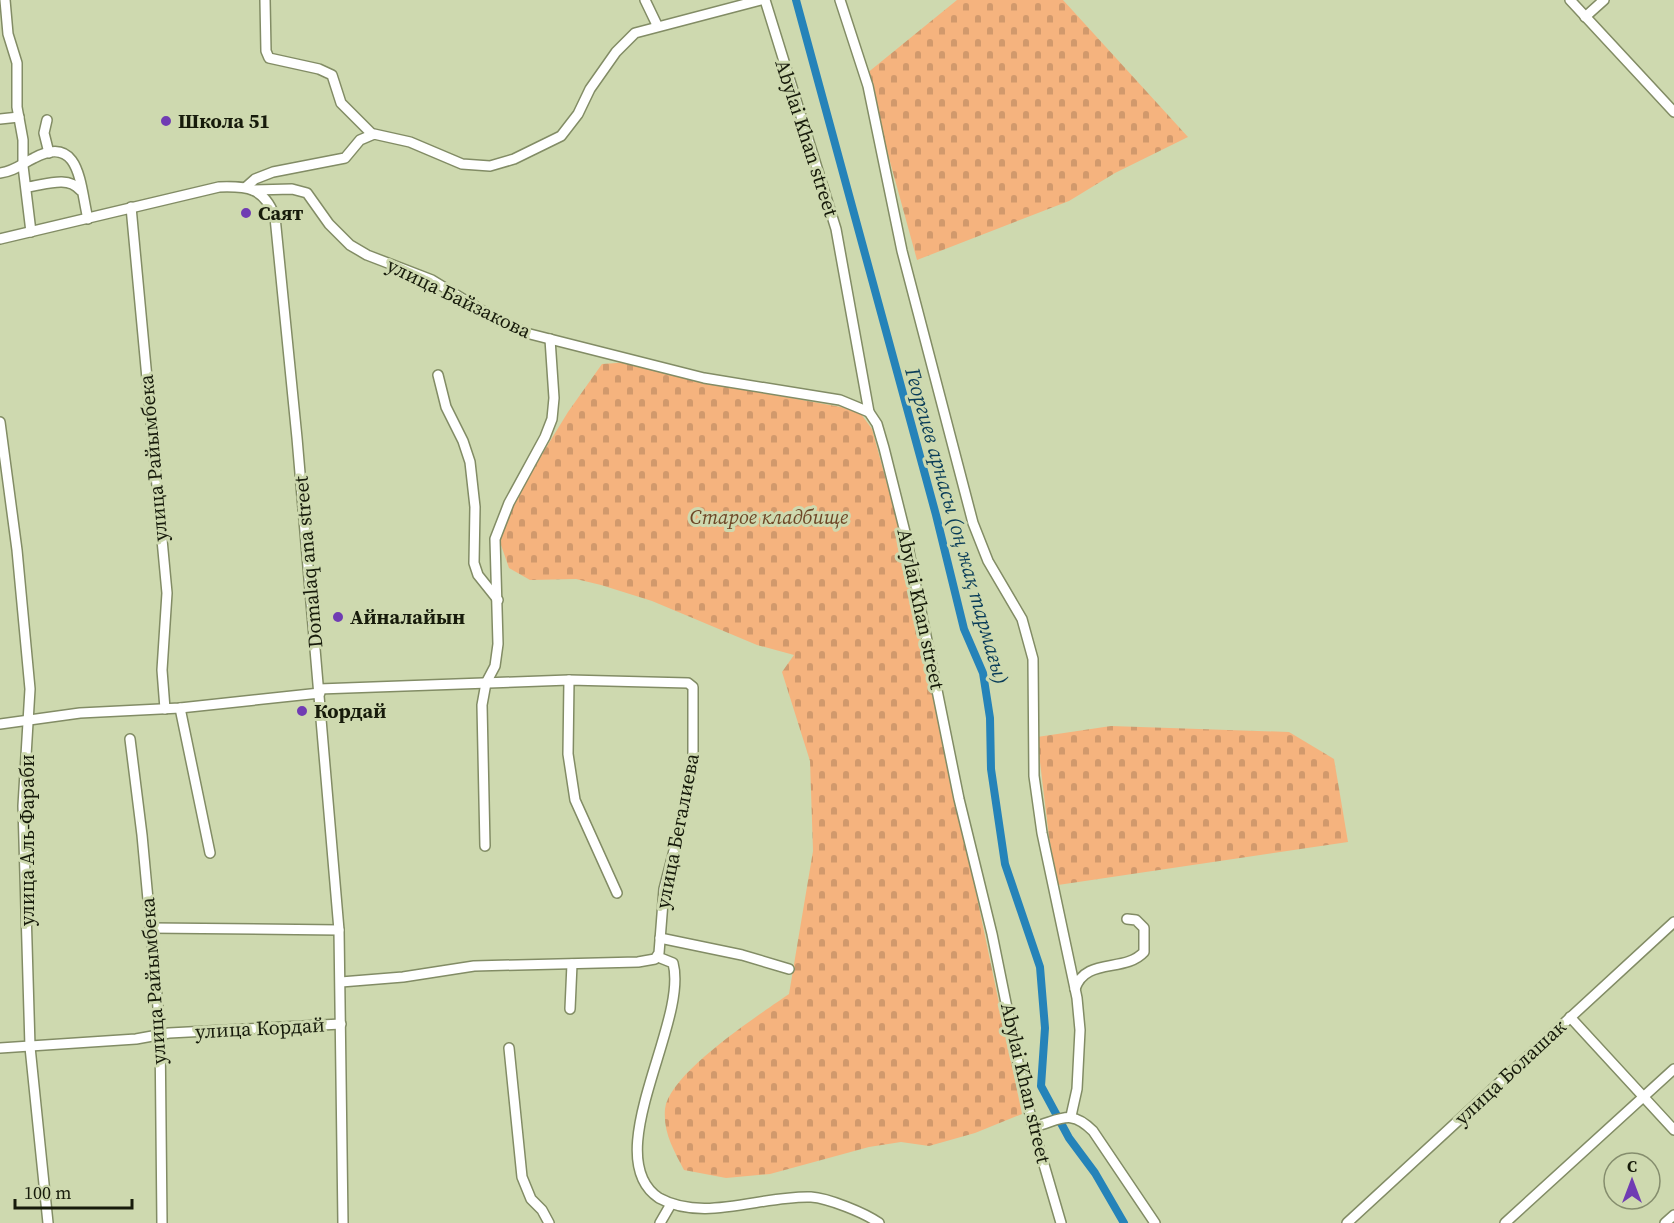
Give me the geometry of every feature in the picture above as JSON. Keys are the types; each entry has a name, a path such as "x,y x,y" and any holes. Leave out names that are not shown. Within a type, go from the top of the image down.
{"street":[{"path":"5,0 8,34 17,63 23,166 31,232"},
{"path":"266,0 266,51 269,58 319,69 332,75 341,103 372,134 410,142 462,164 490,166 514,159 561,136 578,114 590,89 625,40 634,33 763,0"},
{"path":"645,0 657,26"},
{"path":"718,0 722,10"},
{"name":"Abylai Khan street","path":"763,0 836,229 869,412 877,424 905,532 959,799 992,934 1033,1127 1061,1223"},
{"path":"840,0 868,86 898,232 973,523 988,561 1022,619 1033,659 1034,776 1043,836 1075,988 1081,1042 1063,1118"},
{"path":"1570,0 1674,112"},
{"path":"1585,17 1604,0"},
{"path":"0,42 8,34"},
{"path":"0,119 19,117"},
{"path":"47,120 44,133 49,153"},
{"path":"249,189 255,179 273,172 345,158 360,140 372,134"},
{"path":"0,173 23,166 33,158 49,153 63,153 70,156 88,219"},
{"path":"27,187 71,182 81,191"},
{"name":"улица Байзакова","path":"0,238 219,187 292,189 307,193 329,224 350,245 367,255 432,280 496,319 526,333 705,378 840,400 869,412"},
{"name":"улица Байзакова","path":"249,189 266,197"},
{"name":"Domalaq ana street","path":"266,197 275,217 339,930 343,1223"},
{"name":"улица Райымбека","path":"131,207 166,593 162,670 165,709"},
{"name":"улица Байзакова","path":"486,683 495,666 498,600 495,554 500,524 552,419 554,398 550,339"},
{"path":"438,375 446,407 463,441 470,462 475,507 474,563 478,575 498,600"},
{"name":"улица Аль-Фараби","path":"0,422 18,562 30,689 30,721 23,806 30,1047 48,1223"},
{"path":"569,680 568,754 575,800 617,893"},
{"name":"улица Бегалиева","path":"0,723 80,713 180,708 319,691 569,680 688,683 693,687 693,759 682,820 664,889 656,958"},
{"path":"484,846 481,737 482,705 486,683"},
{"path":"180,708 210,853"},
{"name":"улица Райымбека","path":"130,739 142,835 159,1034 162,1223"},
{"path":"1075,988 1080,977 1087,972 1130,962 1144,952 1144,928 1136,920 1127,919"},
{"name":"улица Болашак","path":"1347,1223 1674,922"},
{"path":"150,928 339,930"},
{"path":"660,938 742,955 789,969"},
{"path":"341,982 403,977 474,966 628,963 656,958 674,965 673,998 639,1128 639,1164 644,1183 649,1191 671,1204 722,1209 813,1197 879,1223"},
{"path":"570,1009 572,964"},
{"path":"1570,1017 1608,1056 1642,1098 1674,1130"},
{"name":"улица Кордай","path":"0,1048 136,1039 159,1034 341,1024"},
{"path":"509,1048 522,1177 531,1199 549,1223"},
{"path":"1505,1223 1674,1069"},
{"path":"1033,1127 1063,1118 1081,1119 1093,1131 1155,1223"},
{"path":"660,1223 671,1204"},
{"path":"1665,1223 1674,1215"}],"green space":[{"path":"957,0 1063,0 1188,137 1115,173 1069,201 917,260 866,74"},
{"name":"Старое кладбище","path":"631,362 697,381 841,407 861,414 872,429 904,546 1022,1114 975,1133 929,1146 901,1142 869,1147 770,1174 726,1178 684,1170 670,1141 666,1126 665,1109 670,1095 698,1062 789,994 813,851 810,761 782,672 794,655 757,645 652,601 601,585 576,579 530,580 509,568 500,542 517,495 568,412 602,364"},
{"path":"1111,726 1289,732 1334,759 1348,842 1058,885 1049,837 1037,737"}],"waterway":[{"name":"Георгиев арнасы (оң жақ тармағы)","path":"796,0 936,515 964,629 983,673 990,718 991,769 1005,864 1040,967 1045,1028 1041,1086 1069,1138 1095,1173 1124,1223"}],"place":[{"name":"Школа 51","path":"166,121"},
{"name":"Саят","path":"246,213"},
{"name":"Айналайын","path":"338,617"},
{"name":"Кордай","path":"302,711"}]}
